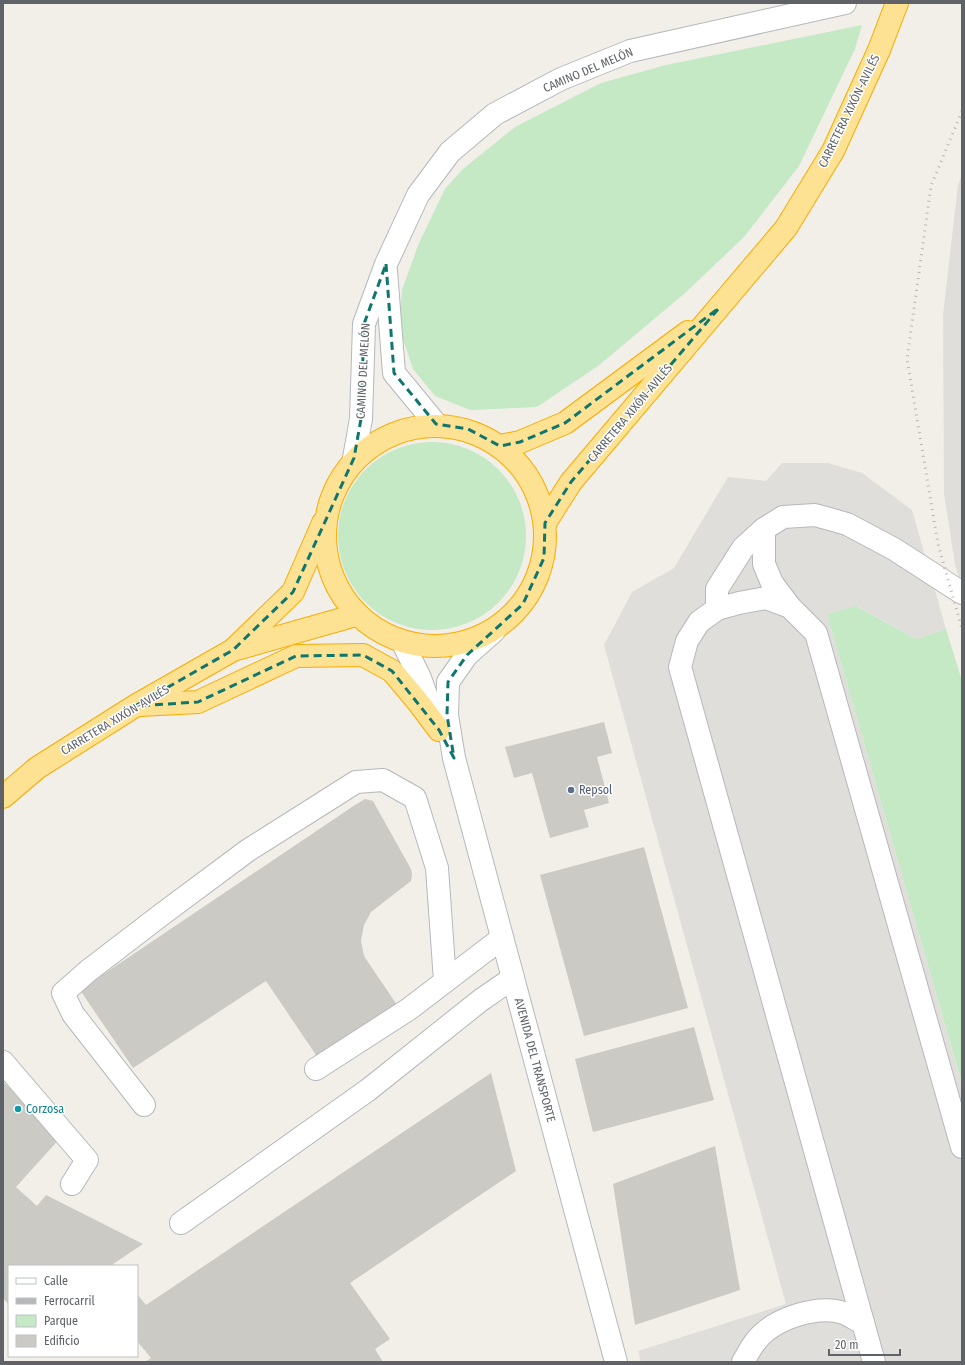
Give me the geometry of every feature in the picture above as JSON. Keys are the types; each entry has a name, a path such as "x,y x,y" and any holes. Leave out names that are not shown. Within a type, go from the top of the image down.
{"highway":[{"name":"CARRETERA XIXÓN-AVILÉS","path":"545,523 571,482 786,228 833,151 879,50 897,3"},
{"name":"CARRETERA XIXÓN-AVILÉS","path":"500,446 520,442 565,423 719,308"},
{"path":"324,520 329,571 356,615 403,643 430,648 466,643 494,631 523,604 544,558 545,523 526,473 500,446 468,429 436,424 396,431 354,458"},
{"name":"CARRETERA XIXÓN-AVILÉS","path":"233,650 293,592 324,520 354,458"},
{"name":"CARRETERA XIXÓN-AVILÉS","path":"3,797 37,768 135,706 233,650 356,615"},
{"path":"135,706 198,702 296,656 363,655 392,671 439,730"}],"street":[{"name":"CAMINO DEL MELÓN","path":"354,458 361,419 364,324 386,264 418,195 450,152 495,114 561,79 630,52 845,3"},
{"name":"CAMINO DEL MELÓN","path":"386,264 394,373 436,424"},
{"path":"717,609 717,590 743,548 764,529 783,517 815,515 847,524 894,549 962,593"},
{"path":"764,529 764,564 772,583 790,606 816,633 962,1147"},
{"path":"790,606 766,598 717,609 699,622 687,641 680,667 874,1362"},
{"path":"454,758 447,715 448,682 467,655 494,631"},
{"path":"403,643 420,678 439,730 454,758"},
{"name":"AVENIDA DEL TRANSPORTE","path":"454,758 616,1362"},
{"path":"144,1105 73,1014 63,993 149,924 246,852 356,782 382,780 415,798 437,868 445,981"},
{"path":"316,1069 409,1009 502,938"},
{"path":"181,1223 368,1090 481,1000 513,978"},
{"path":"3,1062 87,1160 72,1184"},
{"path":"743,1362 756,1340 772,1326 792,1317 821,1310 843,1313 863,1324"}],"highlighted area":[{"path":"386,264 394,373 436,424 468,429 500,446 520,442 565,423 719,308 571,482 545,523 544,558 523,604 467,655 448,682 447,715 454,758 439,730 392,671 363,655 296,656 198,702 135,706 233,650 293,592 354,458 361,419 364,324"}],"shaded area":[{"path":"962,174 962,589 955,564 944,494 943,315 958,185"},
{"path":"782,463 828,463 862,473 912,510 946,629 916,639 857,606 827,614 962,1085 962,1362 641,1362 638,1351 786,1304 604,645 632,592 674,568 728,477 766,481"}],"green space":[{"path":"862,25 855,49 799,166 744,237 684,294 598,366 537,407 470,410 435,396 413,369 399,327 402,290 419,243 445,189 463,169 515,127 601,83 666,65"},
{"path":"432,442 459,446 476,453 498,470 515,492 522,509 526,536 522,563 515,580 498,602 476,619 459,626 432,630 405,626 388,619 366,602 349,580 342,563 338,536 342,509 349,492 366,470 388,453 405,446"},
{"path":"856,606 916,639 946,629 962,681 962,1084 827,614"}],"building":[{"name":"Repsol","path":"604,722 612,753 597,757 609,803 584,810 589,827 550,838 532,773 514,778 505,747"},
{"path":"365,799 373,801 411,869 412,874 411,881 371,912 364,925 361,941 364,956 397,1005 318,1058 266,981 133,1068 80,990"},
{"path":"644,847 688,1008 584,1036 540,875"},
{"path":"694,1027 714,1100 593,1132 575,1059"},
{"path":"491,1073 516,1171 350,1283 390,1339 375,1349 383,1362 145,1362 151,1358 138,1342 138,1295 146,1305"},
{"path":"3,1082 62,1136 16,1187 37,1206 46,1195 143,1244 114,1265 8,1265 8,1304 3,1298"},
{"path":"715,1146 740,1290 635,1325 613,1184"}],"railway":[{"path":"962,111 931,186 907,359 938,544 962,629"}],"place":[{"name":"Repsol","path":"571,790"},
{"name":"Corzosa","path":"18,1109"}]}
